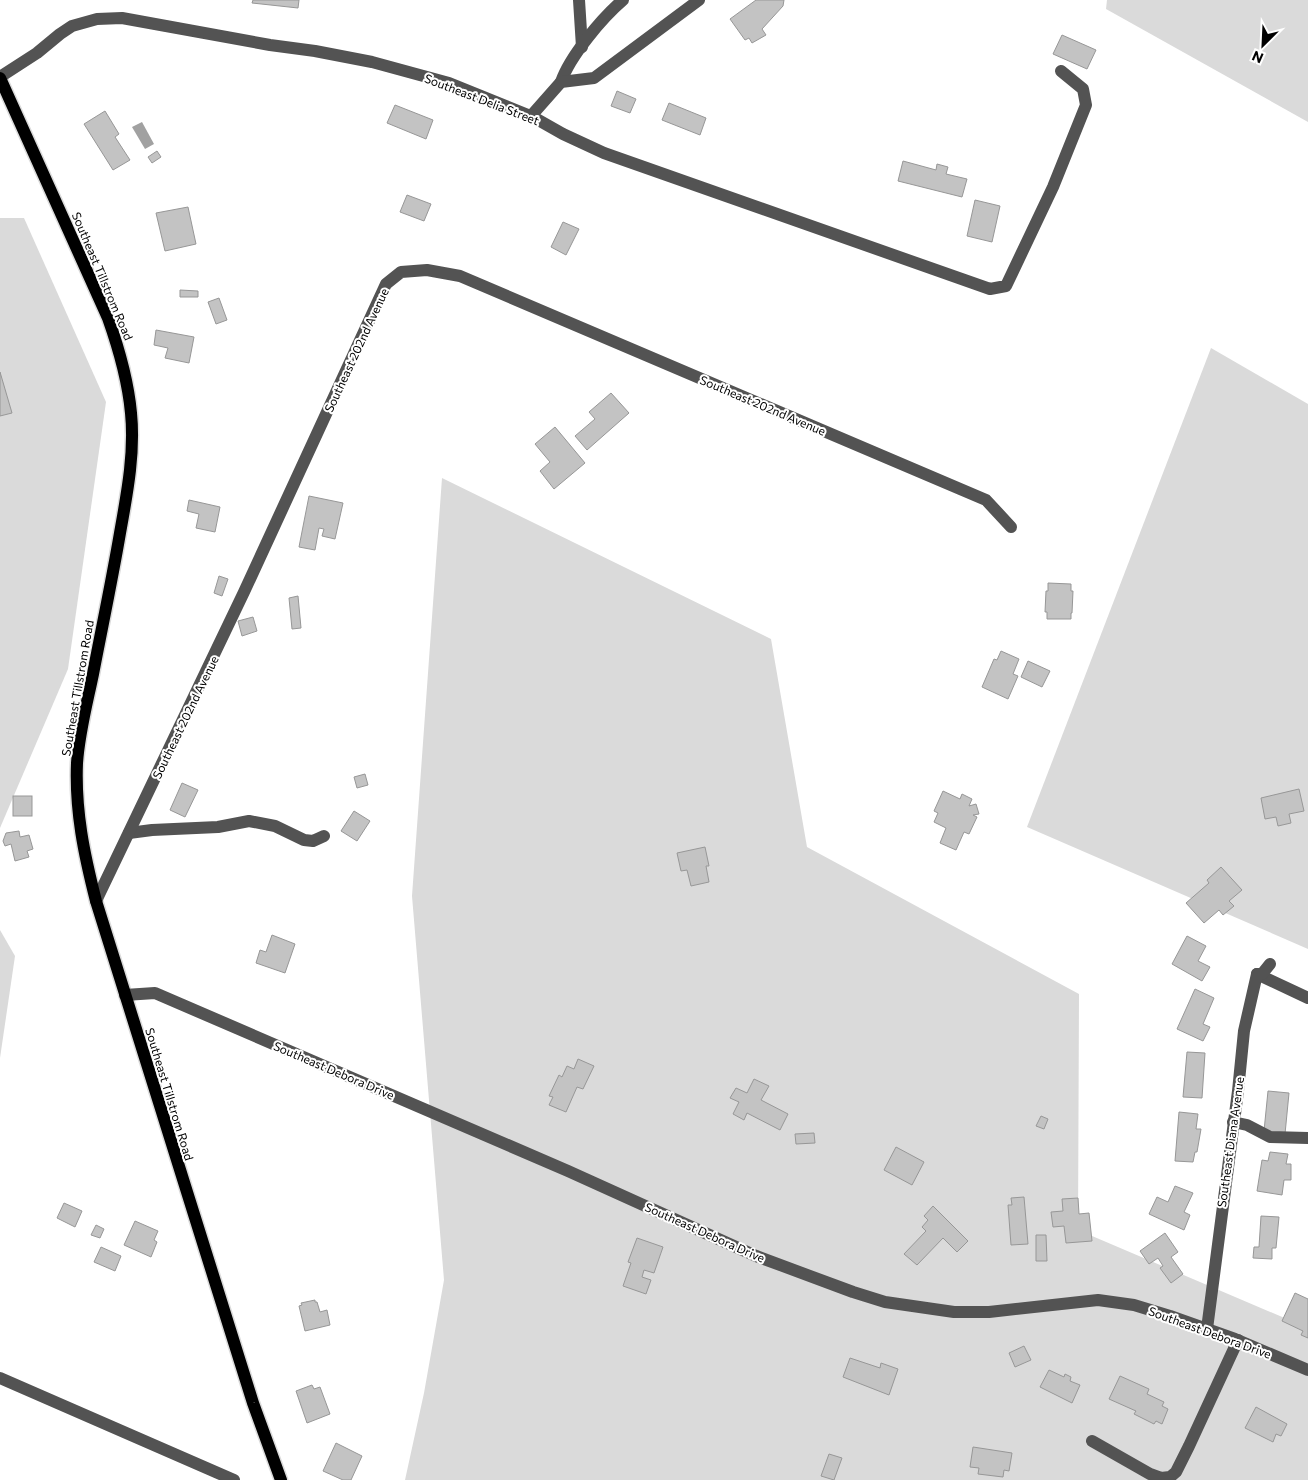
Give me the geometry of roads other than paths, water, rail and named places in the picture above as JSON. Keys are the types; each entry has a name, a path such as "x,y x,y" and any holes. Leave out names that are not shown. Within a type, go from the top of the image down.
{"main road":[{"name":"Southeast Tillstrom Road","path":"0,78 108,318 120,351 132,414 132,450 127,494 84,718 78,763 78,819 84,854 96,901 253,1403 281,1480"}],"street":[{"path":"579,0 582,47"},
{"path":"531,116 561,82 564,72 604,18 623,0"},
{"path":"561,82 594,78 699,0"},
{"name":"Southeast Delia Street","path":"0,78 72,26 97,20 122,18 372,62 449,84 531,116 563,134 604,153 990,289 1006,286 1053,187 1086,105 1083,89 1061,71"},
{"name":"Southeast 202nd Avenue","path":"96,901 276,525 386,284 401,272 427,270 460,276 986,500 1011,526"},
{"path":"129,833 218,827 249,821 275,826 304,840 313,841 324,836"},
{"path":"1257,974 1262,974 1270,964"},
{"path":"1257,974 1308,998"},
{"name":"Southeast Diana Avenue","path":"1206,1329 1244,1031 1257,974"},
{"name":"Southeast Debora Drive","path":"125,995 155,993 568,1171 756,1256 853,1292 885,1302 954,1312 989,1312 1098,1300 1134,1305 1238,1340 1308,1370"},
{"path":"1233,1122 1247,1125 1270,1137 1308,1138"},
{"path":"1092,1440 1150,1474 1161,1478 1170,1477 1176,1472 1189,1446 1238,1340"},
{"path":"0,1378 234,1480"}]}
